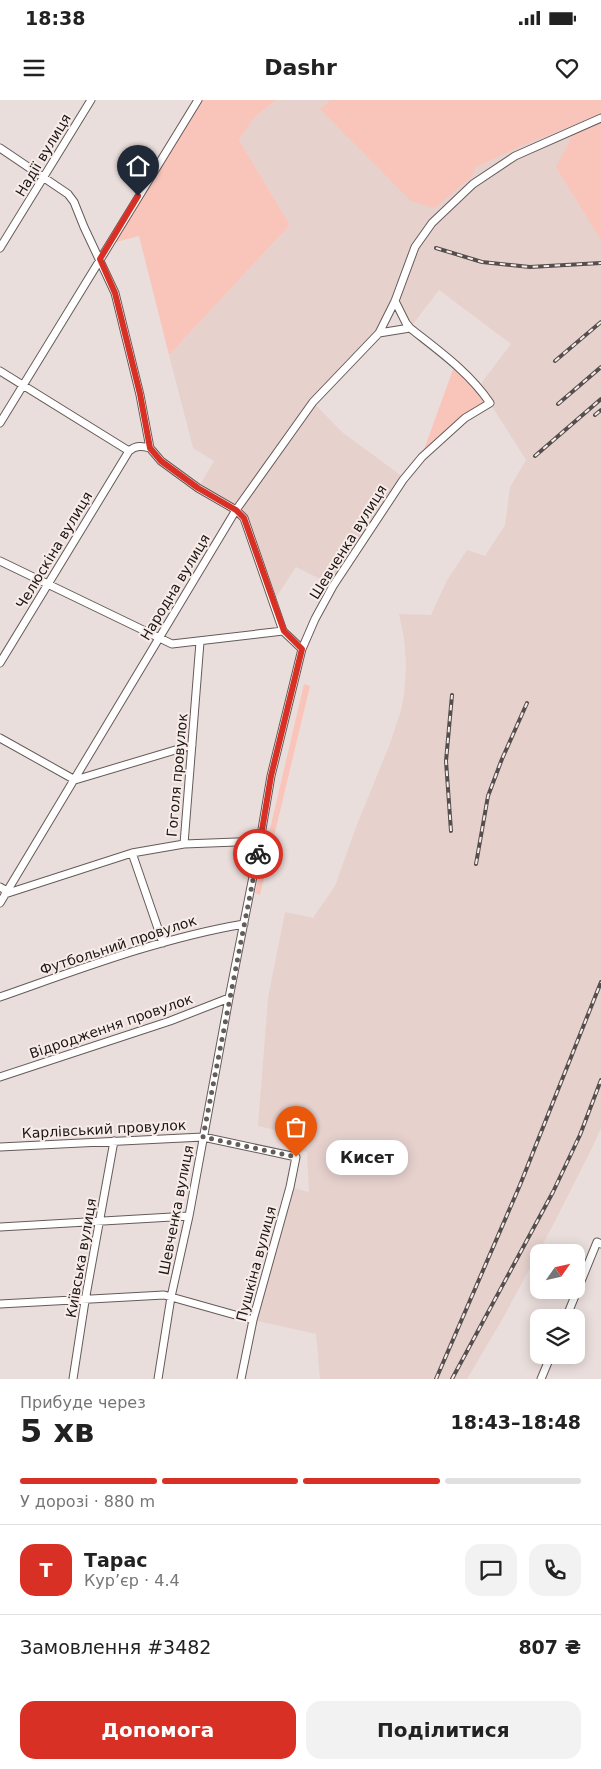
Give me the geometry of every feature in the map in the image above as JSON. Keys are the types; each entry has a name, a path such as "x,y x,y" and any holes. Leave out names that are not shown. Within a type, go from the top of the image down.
{"street":[{"name":"Надії вулиця","path":"0,248 91,100"},
{"path":"0,423 198,100"},
{"name":"Народна вулиця","path":"0,903 4,890 75,780 236,510 312,402 379,333 395,301 415,247 432,224 472,184 515,156 601,118"},
{"path":"0,148 43,179 68,194 74,202 115,293 140,394 150,448 161,461 198,488 236,510 244,518 284,631 302,649"},
{"path":"379,333 410,328 395,301"},
{"name":"Шевченка вулиця","path":"158,1379 271,776 302,649 315,619 333,586 403,480 422,457 450,431 465,418 490,403 478,386 461,369 410,328"},
{"path":"0,371 129,451 134,447 150,448"},
{"name":"Челюскіна вулиця","path":"0,662 129,451"},
{"path":"0,561 172,644 284,631"},
{"name":"Гоголя провулок","path":"4,890 132,853 184,844 200,642"},
{"path":"0,738 75,780 192,745"},
{"path":"184,844 260,841"},
{"path":"132,853 163,943"},
{"name":"Футбольний провулок","path":"0,997 93,964 196,933 244,924"},
{"name":"Відродження провулок","path":"0,1077 161,1024 229,998"},
{"name":"Карлівський провулок","path":"0,1147 203,1137 296,1157"},
{"name":"Київська вулиця","path":"73,1379 114,1141"},
{"name":"Пушкіна вулиця","path":"241,1379 253,1320 290,1187 296,1157"},
{"path":"0,1227 189,1216"},
{"path":"570,1309 599,1243"},
{"path":"0,1304 85,1301 164,1295 253,1320"},
{"path":"541,1379 547,1364"}],"shaded area":[{"path":"198,100 276,100 254,118 239,140 290,225 169,355 139,236 109,244"},
{"path":"276,100 601,100 601,1128 543,1244 530,1244 530,1268 467,1379 320,1379 316,1334 253,1320 290,1187 309,1192 307,1152 299,1151 299,1135 258,1126 268,998 285,912 314,918 335,886 356,827 389,746 404,695 406,665 404,638 399,614 431,615 447,580 467,550 485,556 505,525 510,487 526,460 479,386 511,344 439,290 410,328 396,302 379,333 313,402 342,432 403,477 361,537 332,585 296,567 273,602 244,518 198,488 214,461 193,448 169,355 290,225 239,140 254,118"},
{"path":"331,100 601,100 601,240 556,167 579,123 523,145 476,167 471,177 435,208 411,201 320,109"},
{"path":"455,364 490,403 422,455"},
{"path":"304,684 310,686 260,895 255,893"}],"railway":[{"path":"436,248 482,262 530,267 601,263"},
{"path":"555,361 601,322"},
{"path":"558,404 601,367"},
{"path":"535,456 601,399"},
{"path":"595,415 601,410"},
{"path":"451,831 446,761 452,695"},
{"path":"476,864 488,796 527,703"},
{"path":"436,1379 520,1185 601,982"},
{"path":"452,1379 553,1192 580,1135 601,1080"}],"way so far":[{"path":"258,854 203,1137 296,1157"}],"place":[{"name":"Кисет","path":"296,1157"}],"route":[{"path":"138,196 100,259 115,293 140,394 150,448 161,461 198,488 236,510 244,518 284,631 302,649 271,776 258,854"}]}
